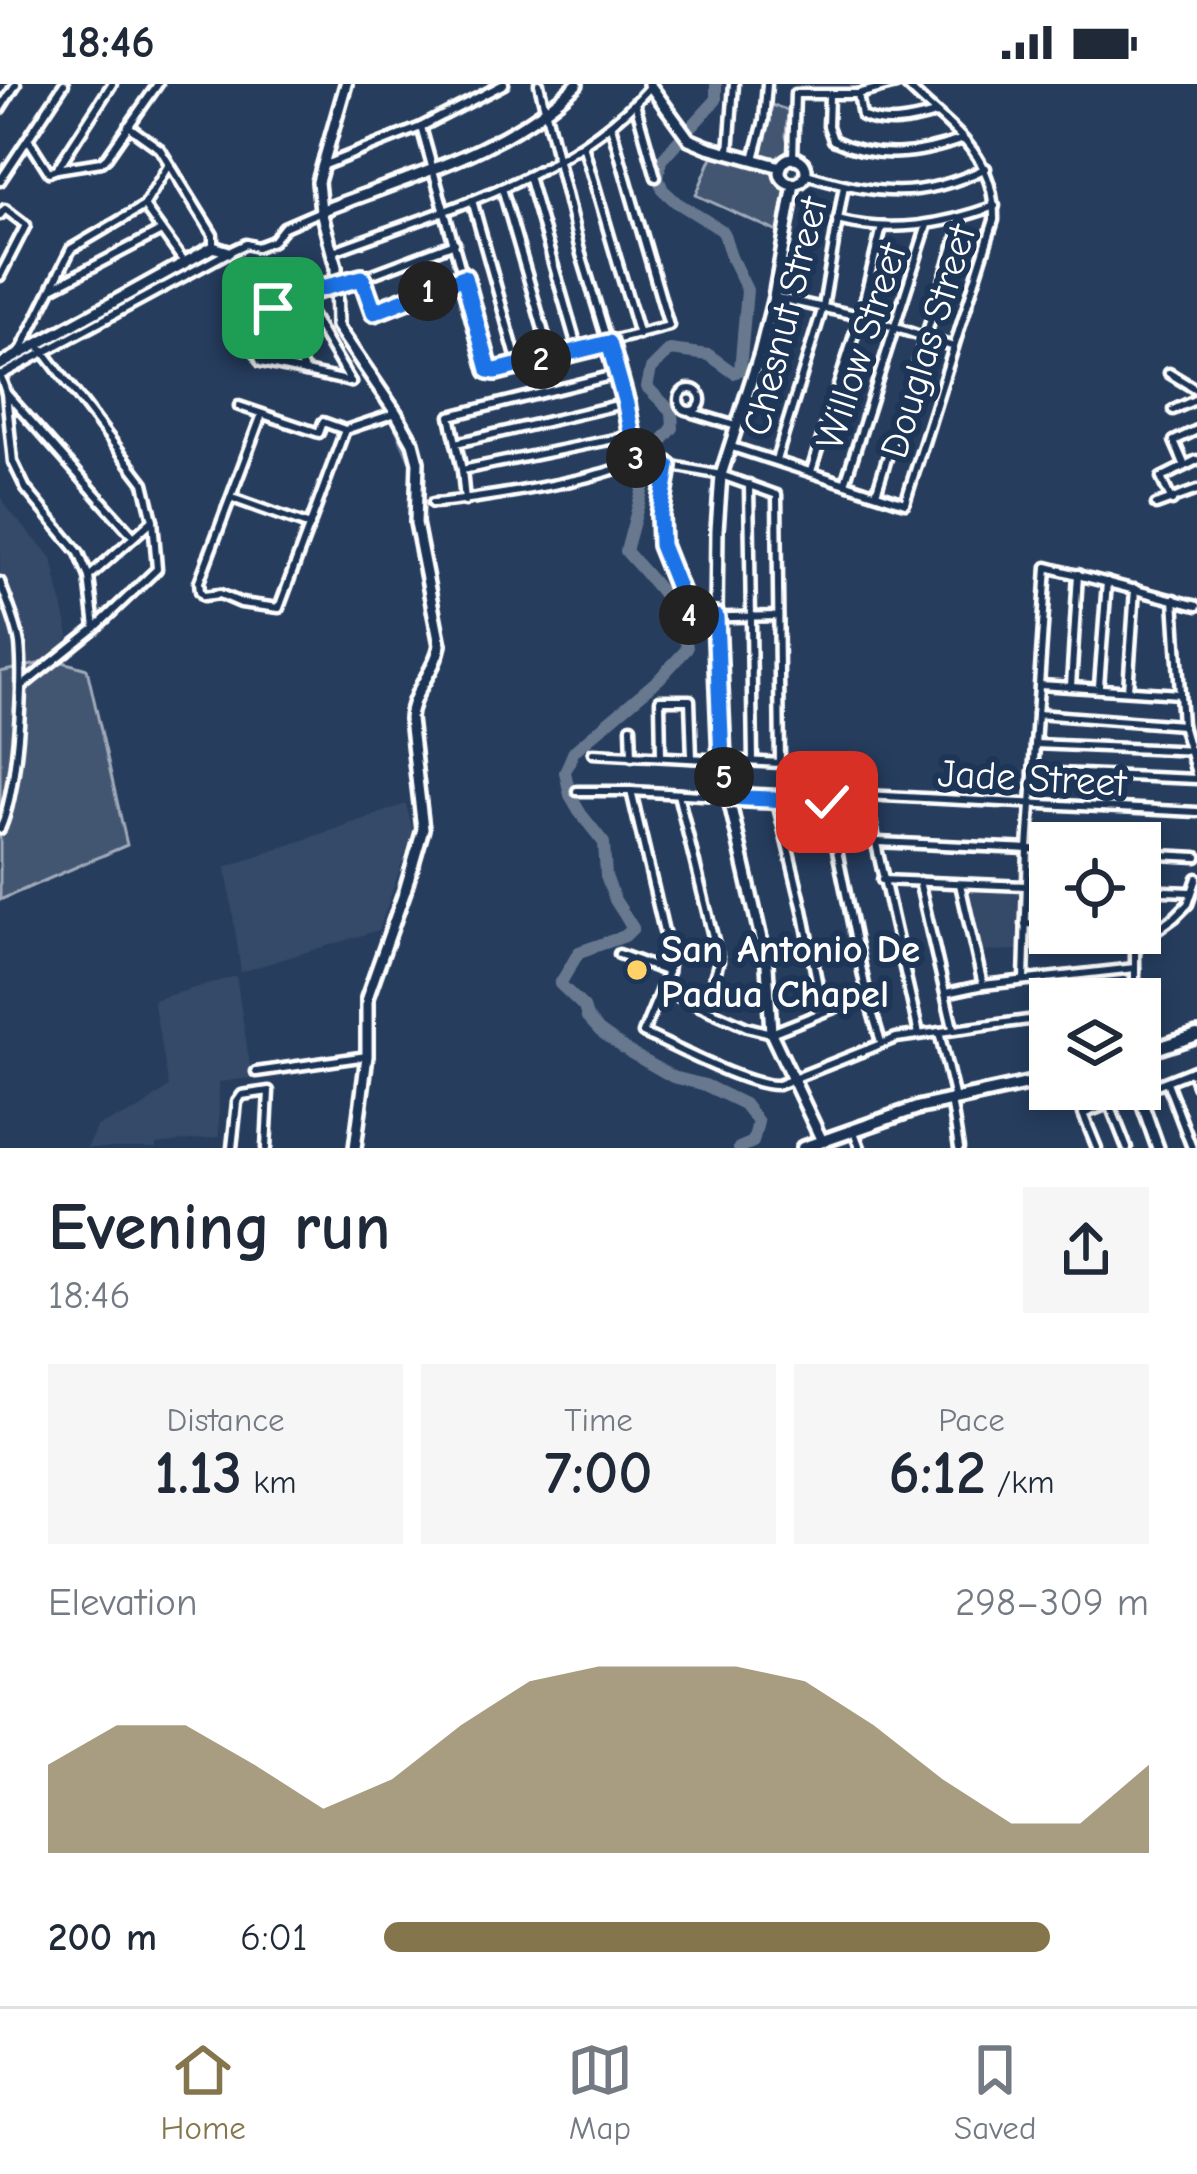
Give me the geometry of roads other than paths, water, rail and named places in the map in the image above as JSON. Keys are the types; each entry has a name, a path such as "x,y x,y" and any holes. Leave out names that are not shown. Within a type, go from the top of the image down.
{"main road":[{"path":"1161,1047 1197,1035"},
{"path":"803,1148 953,1099 1029,1083"}],"street":[{"path":"0,109 16,84"},
{"path":"0,182 64,84"},
{"path":"58,169 112,84"},
{"path":"28,139 49,172 101,161 158,84"},
{"path":"346,84 318,182 321,212 334,251 337,326 412,442 418,462 416,523 440,646 411,704 423,829 367,998 367,1057 355,1148"},
{"path":"322,166 421,127 504,84"},
{"path":"538,84 626,404 636,459"},
{"path":"0,365 246,244 256,247 273,241 284,227 484,149 544,114 578,84"},
{"path":"729,152 734,84"},
{"path":"754,159 764,123 767,84"},
{"path":"794,158 795,94 858,94 901,84"},
{"name":"Douglas Street","path":"876,493 905,503 994,220 986,168 963,139 901,84"},
{"path":"334,251 528,176 611,125 650,85 686,136 781,167"},
{"path":"858,94 862,116 873,122 935,114"},
{"path":"829,96 828,126 833,140 847,146 899,155 963,139"},
{"path":"635,103 656,177"},
{"path":"421,127 489,370 496,371 669,326 611,125"},
{"path":"128,126 155,143 213,236 213,247"},
{"path":"583,145 639,335"},
{"path":"794,158 804,163 806,174 794,184 784,180 781,167 794,158"},
{"path":"19,353 70,249 144,206 168,166"},
{"path":"806,174 896,192 954,184 986,168"},
{"path":"528,176 578,350"},
{"path":"794,184 774,297 721,475 716,617 724,777 766,965 771,1033 822,1141"},
{"name":"Chesnut Street","path":"776,460 823,307 844,185"},
{"path":"502,188 551,357"},
{"path":"472,200 518,365"},
{"path":"144,206 184,262"},
{"path":"837,220 859,226 927,225 994,206"},
{"path":"0,215 5,208 26,224 0,276"},
{"path":"729,446 876,493 963,218"},
{"name":"Willow Street","path":"845,483 927,225"},
{"path":"811,471 860,316 882,226"},
{"path":"51,288 161,231"},
{"path":"299,294 351,382 261,362 243,323 299,294 362,278 455,243"},
{"path":"95,628 89,577 79,553 26,489 13,462 0,375 184,262 213,247 229,252"},
{"path":"362,278 374,312 464,277"},
{"path":"774,297 860,316 954,347"},
{"path":"273,308 305,372"},
{"path":"21,687 95,628 157,568 144,483 41,348"},
{"path":"1169,373 1197,394 1173,410"},
{"path":"465,501 450,416 618,374"},
{"path":"5,393 133,536"},
{"path":"456,443 626,404"},
{"path":"239,406 319,433 323,422 345,430 396,413"},
{"path":"687,411 736,426"},
{"path":"262,413 199,582 204,596 220,594 279,608 345,430"},
{"path":"1185,466 1174,441 1197,430"},
{"path":"462,470 631,436"},
{"path":"593,753 780,763 777,494 721,475 636,459"},
{"path":"433,502 465,501 627,467 636,459"},
{"path":"1172,501 1161,478 1197,460"},
{"path":"668,466 660,515 661,545 690,618 778,616"},
{"path":"749,484 753,761"},
{"path":"1156,505 1197,490"},
{"path":"232,498 310,526"},
{"path":"89,577 153,520"},
{"path":"1024,980 1047,567 1197,606"},
{"path":"1071,686 1078,574"},
{"path":"0,582 20,640 21,687 11,793 0,829"},
{"path":"1099,688 1107,582"},
{"path":"1128,689 1135,589"},
{"path":"1033,772 1197,778 1182,725 1174,599"},
{"path":"1040,685 1180,694"},
{"path":"661,756 660,700 690,700 692,758"},
{"path":"1037,714 1182,725"},
{"path":"631,727 632,756"},
{"path":"1035,744 1193,751"},
{"path":"577,791 827,802 881,1042"},
{"path":"631,791 670,957 643,1033 765,1085 778,1085 881,1042 1029,1019"},
{"path":"678,794 719,961 705,1008"},
{"name":"Jade Street","path":"873,841 865,795 1197,812"},
{"path":"776,798 823,1011"},
{"path":"834,840 1028,849"},
{"path":"873,841 919,1034"},
{"path":"1161,855 1197,857"},
{"path":"1161,925 1188,904 1197,878"},
{"path":"882,880 1029,886"},
{"path":"919,881 953,1028"},
{"path":"960,884 983,985"},
{"path":"1161,891 1192,892"},
{"path":"1025,924 1029,924"},
{"path":"619,954 668,972"},
{"path":"1135,978 1136,954"},
{"path":"946,993 1135,968"},
{"path":"662,988 747,1028 771,1033 867,995"},
{"path":"938,1030 958,1148"},
{"path":"256,1072 367,1057"},
{"path":"1161,1084 1195,1070 1197,1085"},
{"path":"1168,1082 1192,1148"},
{"path":"232,1148 237,1102 242,1095 269,1091 266,1148"},
{"path":"1095,1110 1083,1114 1097,1148"},
{"path":"1112,1110 1127,1148"},
{"path":"1145,1110 1158,1148"},
{"path":"852,1129 860,1148"}],"waterway":[{"path":"716,84 716,100 661,160 658,178 676,202 723,231 747,290 740,370 734,373 709,355 670,350 651,369 647,387 672,412 673,428 653,451 626,551 673,609 687,649 574,751 565,772 570,795 604,843 606,876 633,928 625,936 579,952 560,984 600,1031 631,1053 673,1077 705,1085 744,1104 758,1122 753,1142 739,1148"},
{"path":"391,414 414,467"},
{"path":"429,611 433,636"},
{"path":"406,720 406,708 424,672"},
{"path":"415,793 419,833"},
{"path":"363,1048 365,996"}],"place":[{"name":"San Antonio De Padua Chapel","path":"637,970"}]}
